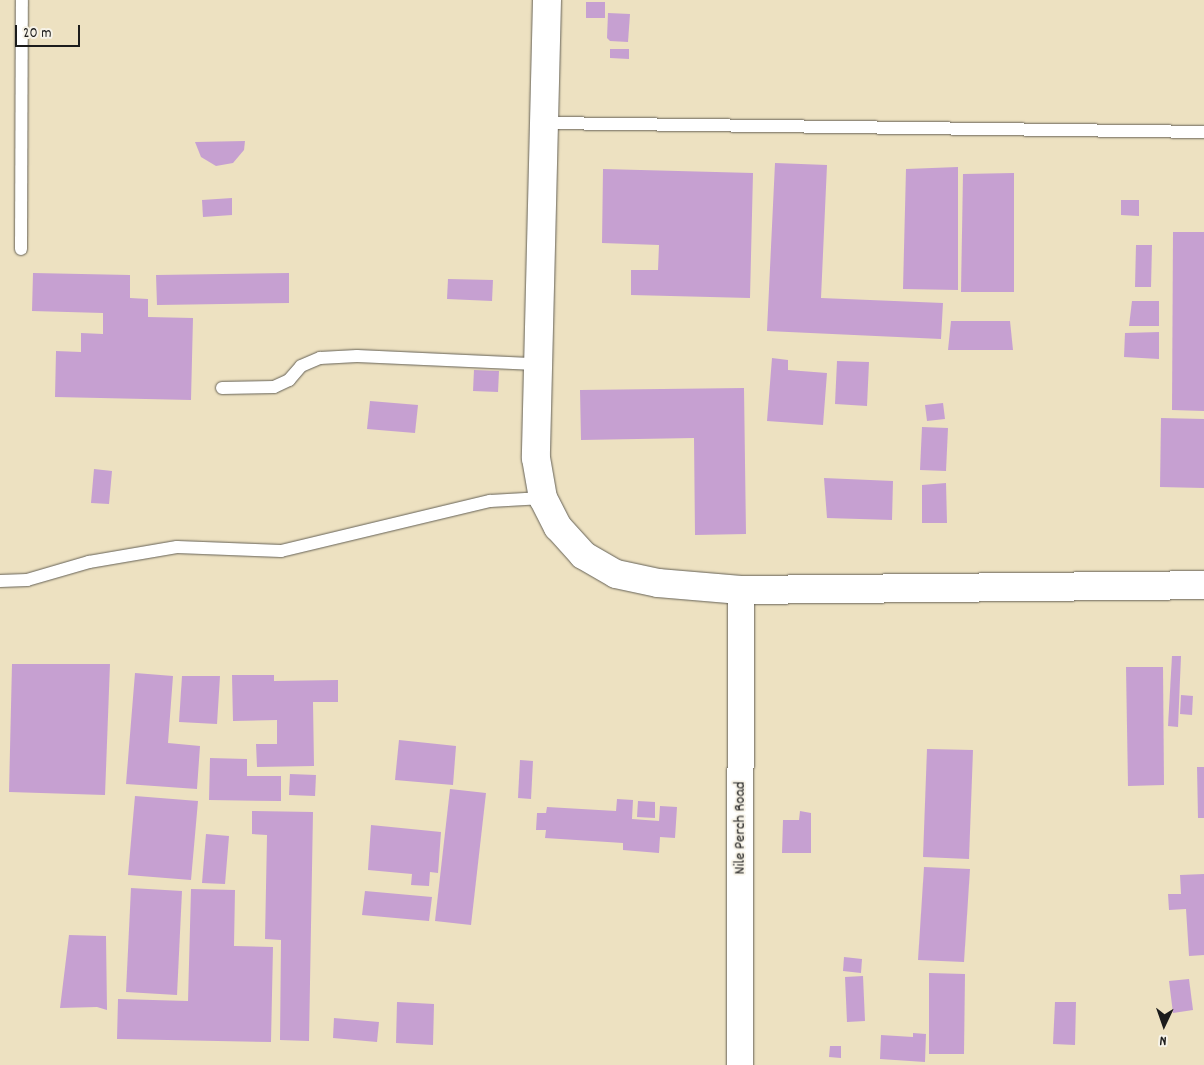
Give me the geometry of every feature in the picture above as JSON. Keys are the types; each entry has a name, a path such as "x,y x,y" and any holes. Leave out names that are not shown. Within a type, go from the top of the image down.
{"street":[{"path":"547,0 546,123 536,364 536,458 543,498 558,527 583,555 616,574 658,583 741,590 1204,585"},
{"name":"Nile Perch Road","path":"740,1065 741,590"}],"lane":[{"path":"21,249 22,0"},
{"path":"546,123 1204,132"},
{"path":"222,388 274,386 289,380 301,366 320,358 357,356 536,364"},
{"path":"0,581 27,580 89,562 177,548 281,552 490,501 543,498"}],"building":[{"path":"586,2 605,2 605,18 586,18"},
{"path":"608,13 630,14 628,42 610,41 607,38"},
{"path":"610,49 629,49 629,59 610,58"},
{"path":"245,141 244,150 233,163 216,166 201,157 195,142"},
{"path":"775,163 827,165 821,298 943,303 941,339 767,331"},
{"path":"958,167 958,290 903,289 906,169"},
{"path":"603,169 753,173 750,298 631,295 631,270 658,270 659,245 602,243"},
{"path":"1014,173 1014,292 961,292 963,174"},
{"path":"232,198 232,215 203,217 202,200"},
{"path":"1121,200 1139,200 1139,216 1121,215"},
{"path":"1173,232 1204,232 1204,411 1172,410"},
{"path":"1136,245 1152,245 1151,287 1135,287"},
{"path":"33,273 130,275 130,298 148,299 148,317 193,318 191,400 55,397 56,351 81,352 81,333 103,334 103,313 32,311"},
{"path":"289,273 289,303 157,305 156,275"},
{"path":"448,279 493,280 492,301 447,299"},
{"path":"1132,301 1159,301 1159,326 1129,326"},
{"path":"951,321 1010,321 1013,350 948,350"},
{"path":"1159,332 1159,359 1124,357 1125,333"},
{"path":"772,358 788,360 788,370 827,373 823,425 767,421"},
{"path":"837,361 869,362 867,406 835,404"},
{"path":"474,370 499,371 498,392 473,391"},
{"path":"744,388 746,534 695,535 694,438 581,440 580,390"},
{"path":"370,401 418,405 415,433 367,429"},
{"path":"943,403 945,419 927,421 925,405"},
{"path":"1161,418 1204,419 1204,488 1160,487"},
{"path":"922,427 948,428 946,471 920,470"},
{"path":"94,469 112,471 109,504 91,503"},
{"path":"824,478 893,481 892,520 827,518"},
{"path":"946,483 947,523 922,523 922,485"},
{"path":"1172,656 1181,656 1178,727 1168,726"},
{"path":"12,664 110,664 105,795 9,792"},
{"path":"1126,667 1163,667 1164,785 1128,786"},
{"path":"135,673 173,676 168,743 200,746 197,789 126,784"},
{"path":"232,675 274,675 274,681 338,680 338,702 313,702 314,766 257,767 256,744 277,744 277,720 233,721"},
{"path":"182,676 220,676 217,724 179,722"},
{"path":"1181,695 1193,696 1192,715 1180,714"},
{"path":"399,740 456,746 453,785 395,780"},
{"path":"927,749 973,750 969,859 923,857"},
{"path":"210,758 247,759 247,776 281,776 281,801 209,800"},
{"path":"520,760 533,761 531,799 518,798"},
{"path":"1197,767 1204,767 1204,818 1198,818"},
{"path":"290,774 316,775 315,796 289,795"},
{"path":"450,789 486,793 471,925 435,921"},
{"path":"135,796 198,801 191,880 128,875"},
{"path":"617,799 633,800 632,819 659,821 660,806 677,807 675,838 660,837 659,853 623,850 623,843 545,838 546,830 536,830 537,813 546,813 547,807 616,811"},
{"path":"638,801 655,802 655,818 637,817"},
{"path":"252,811 313,812 309,1041 280,1040 281,940 265,939 267,835 252,834"},
{"path":"800,811 811,813 811,853 782,853 783,820 799,820"},
{"path":"371,825 441,832 438,873 430,872 429,886 411,885 412,874 368,870"},
{"path":"206,834 229,836 225,884 202,883"},
{"path":"924,867 970,869 964,962 918,960"},
{"path":"1204,874 1204,955 1189,956 1186,909 1169,910 1168,894 1181,894 1180,875"},
{"path":"131,888 182,891 177,995 126,992"},
{"path":"191,889 235,890 234,946 273,947 271,1042 117,1039 118,999 188,1001"},
{"path":"365,891 432,897 429,921 362,915"},
{"path":"69,935 106,936 107,1010 97,1007 60,1008"},
{"path":"844,957 862,959 861,973 843,971"},
{"path":"929,973 965,974 964,1054 929,1054"},
{"path":"863,976 865,1021 847,1022 845,977"},
{"path":"1189,979 1193,1010 1173,1013 1169,981"},
{"path":"397,1002 434,1004 433,1045 396,1043"},
{"path":"1055,1002 1076,1002 1075,1045 1053,1044"},
{"path":"334,1018 379,1022 377,1042 333,1038"},
{"path":"913,1033 926,1034 925,1062 880,1059 881,1035 913,1037"},
{"path":"830,1046 841,1046 841,1058 829,1057"}]}
